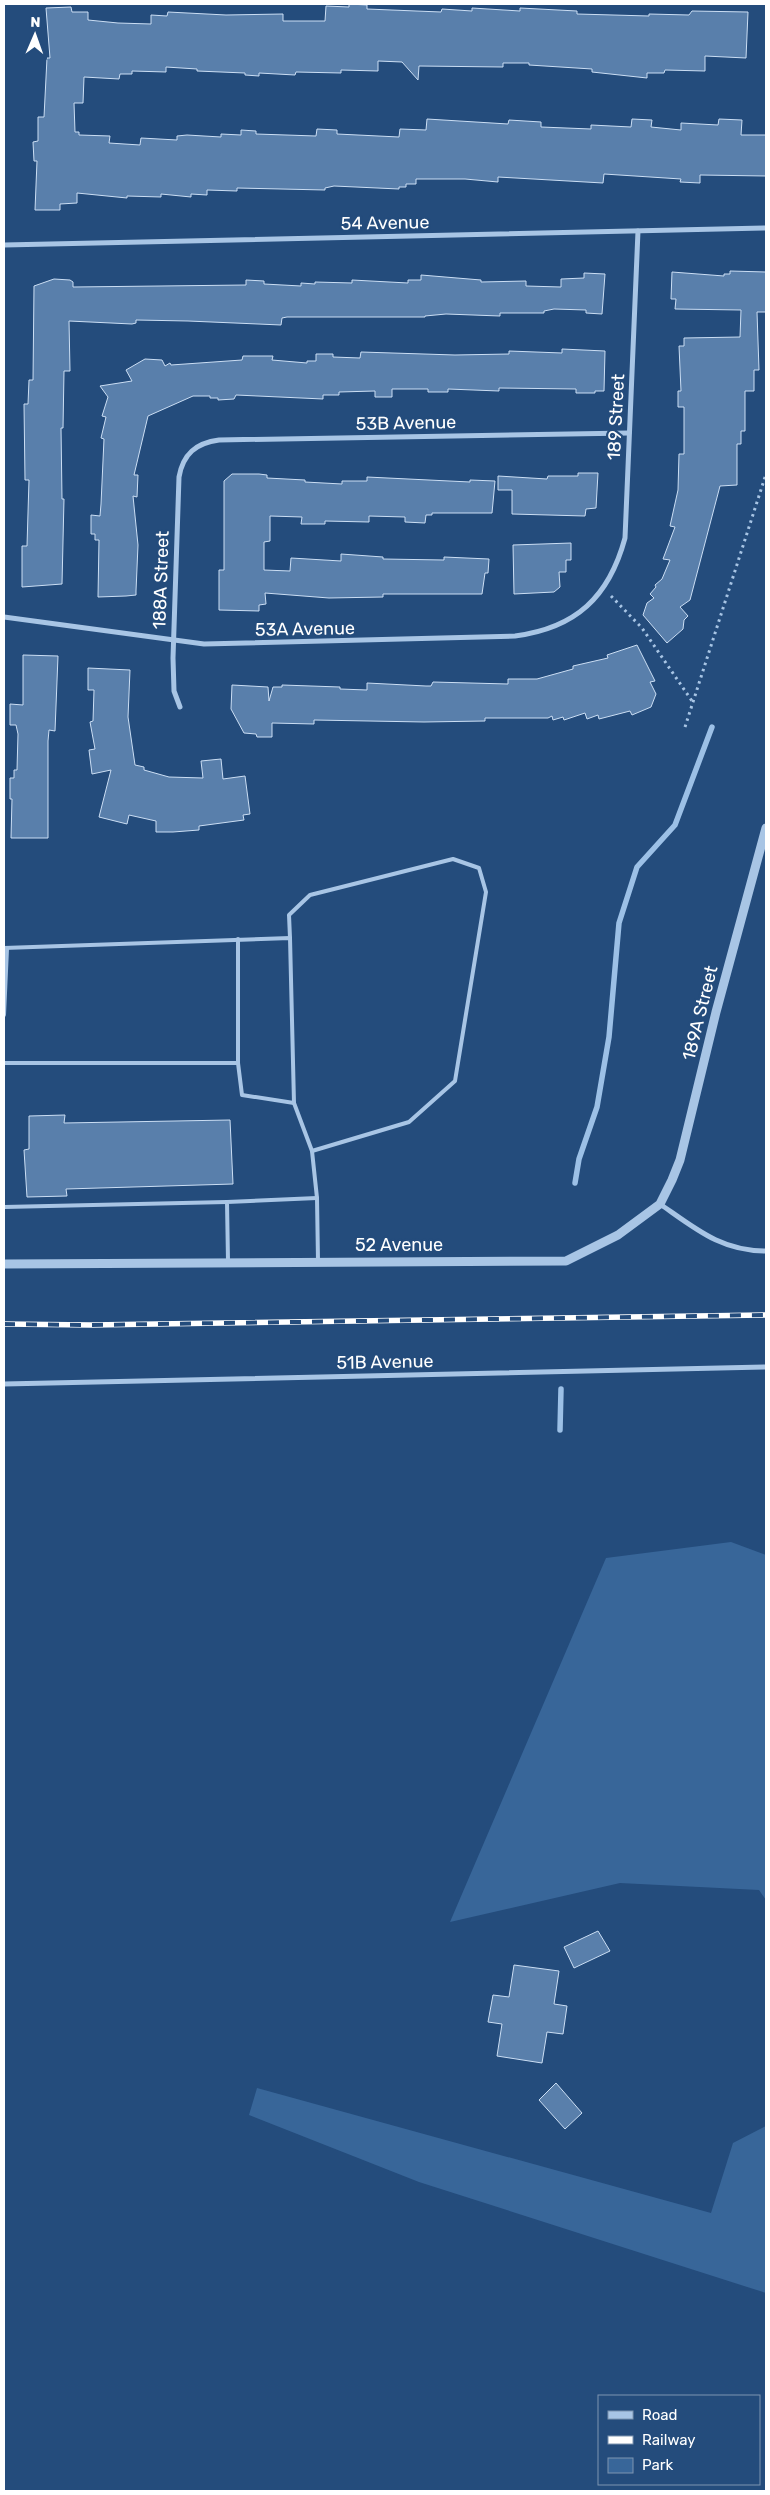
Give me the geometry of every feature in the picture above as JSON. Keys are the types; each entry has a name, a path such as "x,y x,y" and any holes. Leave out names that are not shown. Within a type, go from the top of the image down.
{"street":[{"name":"54 Avenue","path":"4,245 766,228"},
{"name":"189 Street","path":"597,596 613,574 625,538 638,231"},
{"name":"53B Avenue","path":"187,455 196,446 219,440 629,433"},
{"name":"188A Street","path":"180,707 174,691 173,641 179,477 182,464 187,455"},
{"name":"53A Avenue","path":"4,617 173,641 245,644 515,636 539,633 560,624 579,612 597,596"},
{"name":"189A Street","path":"660,1204 680,1160 716,1012 766,828"},
{"path":"660,1204 707,1238 747,1251 766,1252"},
{"name":"52 Avenue","path":"4,1264 566,1261 618,1235 660,1204"},
{"name":"51B Avenue","path":"4,1384 766,1367"}],"lane":[{"path":"312,1151 409,1122 455,1081 486,892 479,868 453,859 310,895 289,915 294,1103 312,1151 318,1262"},
{"path":"4,1015 6,949 290,938"},
{"path":"238,939 238,1063 242,1095 294,1103"},
{"path":"4,1062 238,1063"},
{"path":"4,1207 316,1198"},
{"path":"227,1202 228,1264"}],"path":[{"path":"685,727 766,474"},
{"path":"604,587 642,628 693,702"}],"green space":[{"path":"731,1542 766,1555 766,1900 759,1890 620,1883 450,1922 606,1558"},
{"path":"257,2088 711,2213 733,2143 766,2126 766,2293 419,2182 249,2115"}],"building":[{"path":"349,4 367,5 367,9 441,12 442,9 472,11 472,8 520,11 520,8 577,11 577,14 649,16 649,14 689,15 692,11 748,12 746,58 705,56 705,71 665,70 664,73 647,73 647,78 592,72 592,69 529,65 529,63 503,63 503,67 419,66 418,80 402,62 378,61 378,71 341,70 341,73 296,72 295,75 259,73 259,76 245,75 245,73 197,71 197,69 166,67 166,72 132,71 132,74 120,74 119,79 84,77 83,103 74,103 75,132 79,132 79,135 110,136 109,143 140,145 141,138 177,140 177,136 187,135 221,137 221,134 241,135 241,130 256,131 256,134 316,136 317,129 337,130 337,134 399,137 400,129 426,130 427,119 508,124 509,120 541,122 541,127 591,129 591,125 631,127 632,119 652,120 651,127 681,130 681,123 718,125 719,119 742,120 741,135 766,135 766,176 700,175 700,183 680,182 681,179 604,174 603,183 498,177 498,182 465,179 416,179 416,184 406,184 406,187 399,187 399,189 334,186 325,188 325,190 237,188 237,191 207,190 207,195 191,194 191,197 161,194 161,197 127,196 127,198 77,193 77,203 60,204 60,210 35,210 37,161 34,161 33,142 38,141 38,117 44,117 47,58 50,58 46,8 71,7 72,12 88,12 88,20 151,24 151,15 167,16 168,12 226,15 283,14 283,21 325,21 326,6 349,7"},
{"path":"730,271 766,272 766,312 757,312 759,370 754,370 754,391 745,391 745,431 741,431 741,444 737,444 737,485 720,486 690,600 680,607 688,616 684,620 683,629 667,643 643,615 647,603 654,598 650,594 656,587 655,585 662,579 670,560 663,559 675,527 670,526 678,490 679,454 684,454 684,407 678,407 678,391 681,391 679,346 684,346 684,338 740,337 741,310 675,309 676,299 671,299 672,272 724,276 724,274 730,274"},
{"path":"584,273 605,274 602,314 586,313 586,310 554,309 544,311 544,313 500,313 500,316 446,314 425,317 287,317 282,318 281,325 136,320 136,323 132,324 69,321 70,371 64,371 63,428 61,428 62,499 64,499 62,584 22,587 22,546 27,546 29,480 25,480 24,404 28,404 29,380 33,380 34,286 54,279 70,280 73,282 73,287 246,285 246,280 264,281 264,284 301,286 301,283 315,284 315,282 352,283 352,280 408,283 408,280 421,280 421,275 481,280 481,282 526,281 526,286 561,287 561,279 584,278"},
{"path":"562,349 605,351 604,391 576,393 576,389 499,388 499,391 448,389 448,392 428,392 428,389 392,389 392,397 375,397 375,391 339,392 339,395 323,395 323,399 236,395 234,399 218,400 218,398 210,398 210,396 193,396 148,416 134,475 138,475 137,497 133,496 138,545 136,595 98,597 99,540 95,540 95,534 91,534 91,515 100,516 104,439 101,438 106,417 102,416 108,397 100,386 132,381 126,370 145,359 162,360 165,366 170,363 171,365 242,360 243,356 273,356 272,360 307,363 307,361 316,361 316,354 333,354 333,357 360,358 361,352 455,355 509,354 509,351 562,353"},
{"path":"578,473 598,473 596,508 586,509 585,516 512,514 512,490 498,490 498,476 547,479 548,476 578,476"},
{"path":"232,474 259,474 267,475 267,478 342,484 342,481 367,481 367,477 470,482 470,480 495,481 492,513 432,513 432,515 426,515 425,523 405,522 405,517 369,516 369,522 325,521 325,524 301,524 302,517 270,516 270,541 264,542 264,570 290,571 291,558 341,561 341,554 383,557 383,559 444,560 444,557 489,559 488,573 485,573 482,594 383,594 383,597 329,598 265,593 266,604 259,605 259,611 219,610 219,570 224,570 224,481"},
{"path":"571,543 571,560 566,560 566,572 559,572 560,587 554,592 514,594 513,545"},
{"path":"637,645 655,681 650,682 656,694 651,707 632,715 630,711 599,719 598,715 587,719 585,713 564,720 563,717 553,720 552,716 548,718 485,718 485,721 314,720 314,724 272,723 272,737 257,737 256,734 244,733 231,709 232,685 268,687 269,701 273,687 282,687 282,685 367,690 367,683 426,686 431,686 433,682 508,684 508,679 537,679 573,669 573,666 608,658 607,655"},
{"path":"23,655 58,656 55,731 49,730 48,741 48,838 11,838 12,799 10,799 10,778 14,778 14,770 17,770 18,734 16,725 10,725 10,704 23,705"},
{"path":"88,668 130,670 128,717 135,765 144,767 144,770 169,777 203,778 201,761 221,759 223,779 245,776 250,814 243,815 244,820 199,826 199,830 173,832 156,832 156,821 129,815 127,824 99,817 111,770 92,774 89,750 95,749 90,722 93,721 94,690 88,690"},
{"path":"65,1115 64,1123 230,1120 233,1184 66,1189 67,1196 27,1197 24,1150 29,1149 29,1116"},
{"path":"598,1931 610,1951 574,1968 564,1947"},
{"path":"514,1965 559,1971 554,2004 567,2006 563,2034 547,2032 542,2063 497,2056 502,2024 488,2022 493,1995 509,1997"},
{"path":"556,2083 582,2113 565,2129 539,2100"}],"waterway":[{"path":"575,1183 579,1159 597,1107 609,1037 619,923 637,867 675,825 712,727"},
{"path":"560,1430 561,1389"}],"railway":[{"path":"4,1324 91,1325 766,1315"}]}
